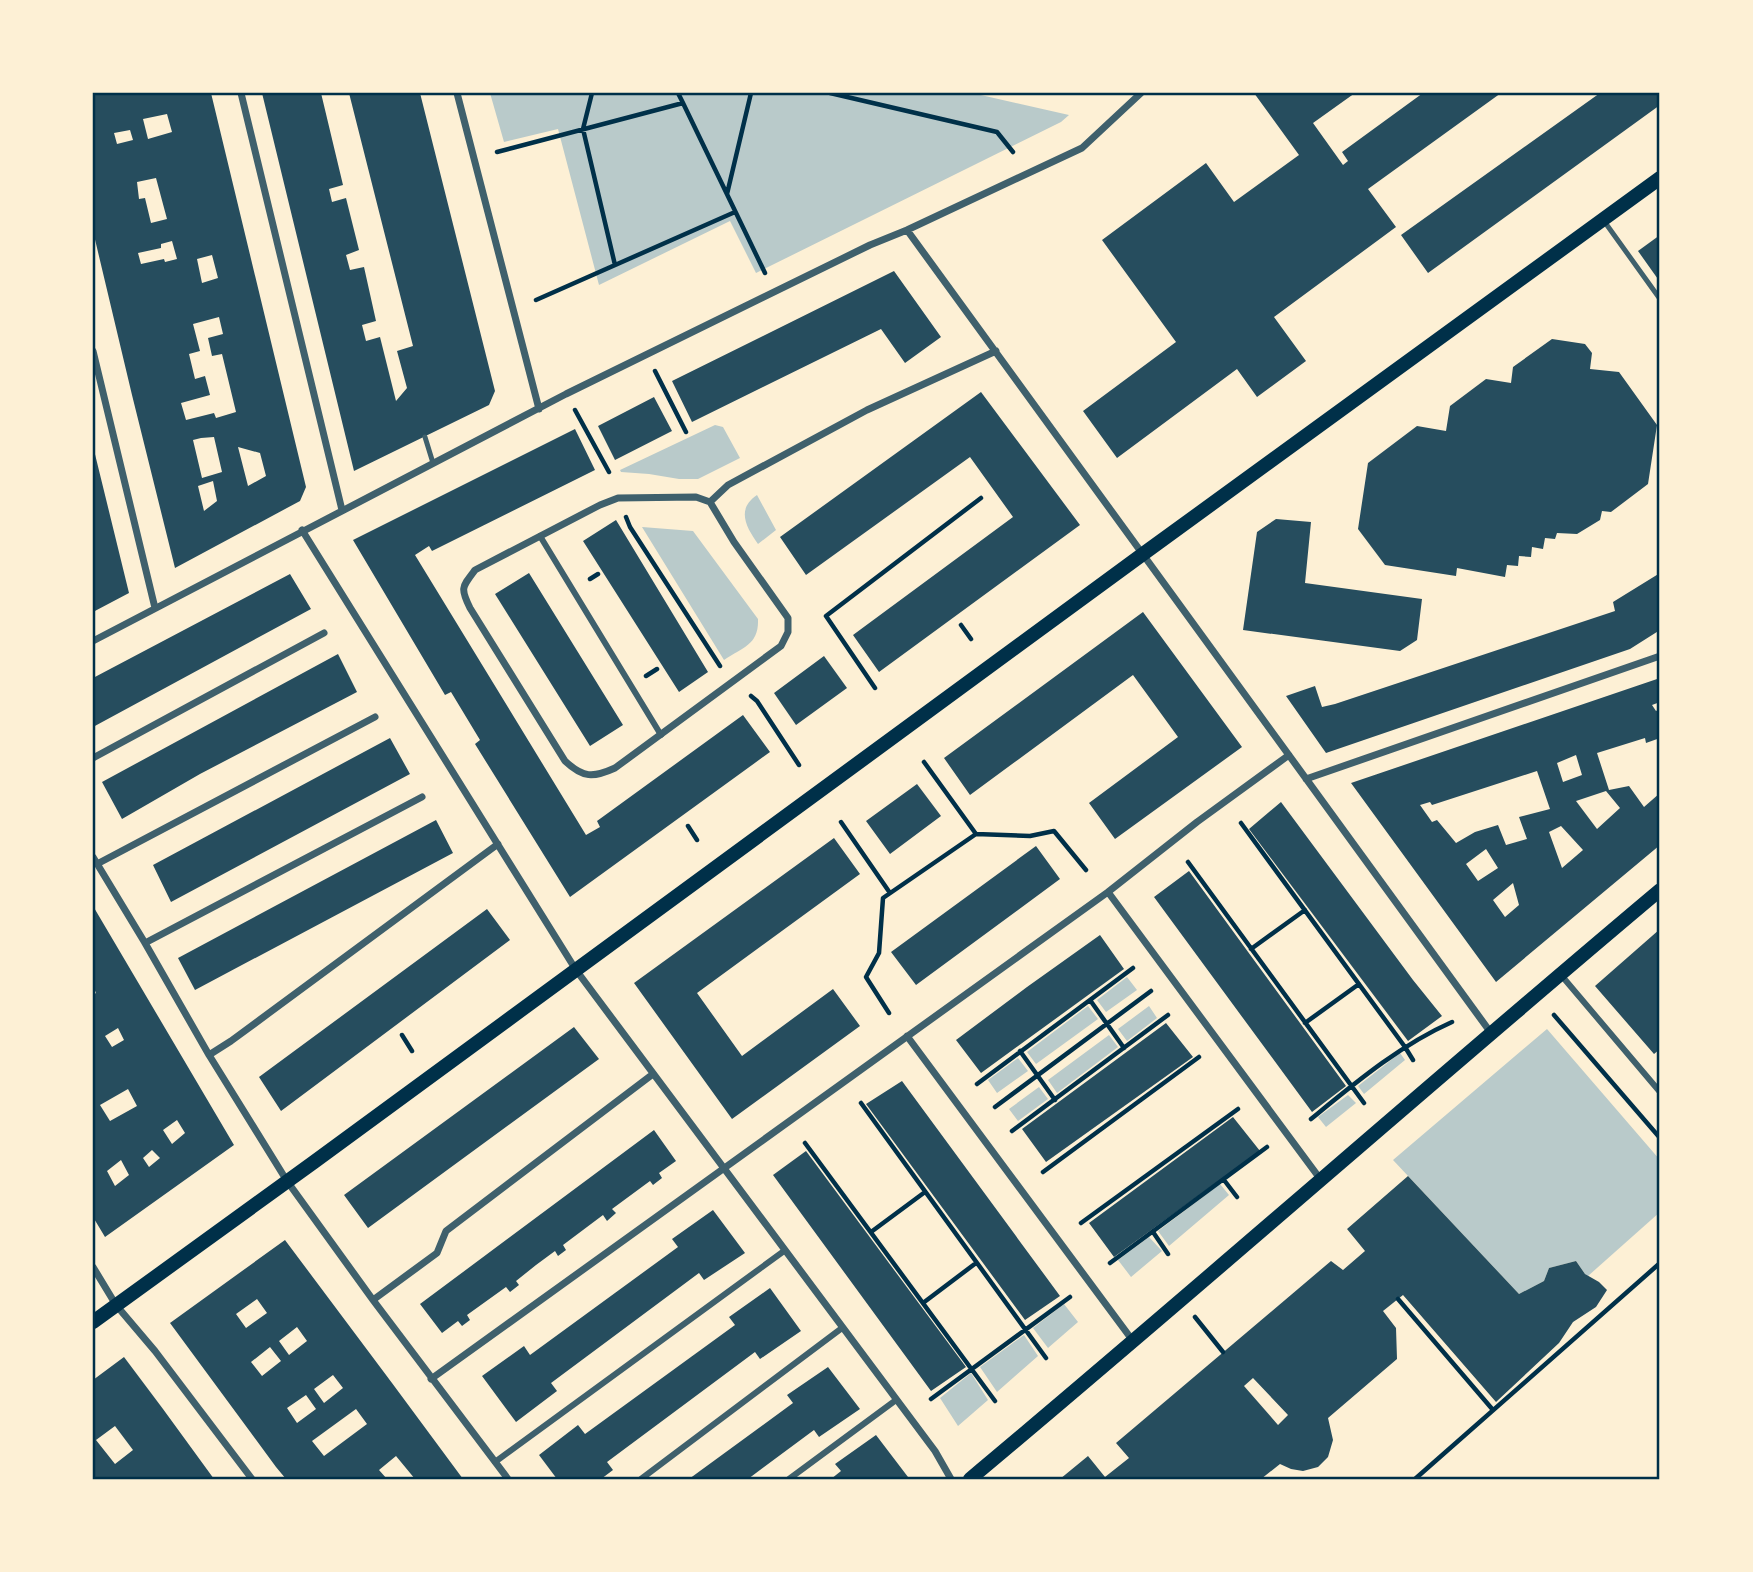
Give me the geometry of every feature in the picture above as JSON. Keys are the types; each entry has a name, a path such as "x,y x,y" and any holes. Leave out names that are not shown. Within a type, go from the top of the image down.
{"main road":[{"path":"93,1322 1660,178"},
{"path":"970,1479 1660,890"}],"street":[{"path":"241,93 342,510"},
{"path":"457,93 539,409"},
{"path":"93,641 566,394 870,245 908,230 1082,148 1141,93"},
{"path":"908,230 1492,1033"},
{"path":"93,351 155,608"},
{"path":"710,502 728,485 855,416 996,351"},
{"path":"695,497 710,502 734,542 788,618 788,632 781,646 615,768 604,773 584,775 576,772 565,761 464,595 463,585 475,570 600,505 618,499 695,497"},
{"path":"302,530 576,970 934,1451 951,1479"},
{"path":"540,536 662,735"},
{"path":"93,758 324,633"},
{"path":"1307,779 1660,656"},
{"path":"375,717 95,861 287,1181 508,1479"},
{"path":"431,1378 1108,892 1197,822 1289,755"},
{"path":"145,943 422,797"},
{"path":"209,1055 498,844"},
{"path":"1108,892 1321,1180"},
{"path":"1560,974 1660,1092"},
{"path":"907,1036 1133,1342"},
{"path":"373,1300 437,1253 446,1231 653,1074"},
{"path":"495,1462 784,1251"},
{"path":"93,1267 116,1305 155,1351 252,1479"},
{"path":"641,1479 842,1328"},
{"path":"789,1479 896,1400"}],"lane":[{"path":"1604,220 1660,299"},
{"path":"425,437 433,463"}],"path":[{"path":"592,93 583,129 615,265"},
{"path":"678,93 765,273"},
{"path":"727,194 751,93"},
{"path":"830,93 997,132 1013,152"},
{"path":"497,152 683,103"},
{"path":"536,300 734,212"},
{"path":"646,355 686,432"},
{"path":"566,394 609,472"},
{"path":"876,688 827,616 981,498"},
{"path":"625,513 630,527 723,670"},
{"path":"961,625 971,639"},
{"path":"751,696 799,765"},
{"path":"924,762 976,834"},
{"path":"841,822 890,893"},
{"path":"1241,824 1413,1060"},
{"path":"688,826 697,840"},
{"path":"889,1013 866,977 879,953 883,898 976,834 1030,836 1054,831 1086,870"},
{"path":"1188,862 1364,1103"},
{"path":"1251,949 1305,910"},
{"path":"977,1084 1133,968"},
{"path":"1305,1023 1359,984"},
{"path":"995,1107 1151,991"},
{"path":"1090,1000 1124,1048"},
{"path":"1012,1131 1168,1015"},
{"path":"1554,1015 1660,1138"},
{"path":"1311,1119 1405,1047 1452,1022"},
{"path":"402,1035 412,1051"},
{"path":"1020,1051 1055,1100"},
{"path":"1043,1172 1199,1057"},
{"path":"861,1103 1046,1358"},
{"path":"1081,1223 1238,1109"},
{"path":"805,1143 995,1401"},
{"path":"1110,1263 1266,1147"},
{"path":"1224,1180 1237,1197"},
{"path":"871,1232 925,1192"},
{"path":"1153,1232 1168,1254"},
{"path":"923,1303 976,1263"},
{"path":"1415,1479 1660,1263"},
{"path":"931,1399 1070,1297"},
{"path":"1398,1299 1493,1410"},
{"path":"1200,1324 1223,1352"}],"shaded area":[{"path":"490,93 972,93 1069,115 1061,122 756,273 730,221 599,285 558,129 504,142"},
{"path":"715,425 723,427 740,458 698,479 679,479 620,470"},
{"path":"757,495 776,530 758,544 745,518 747,506"},
{"path":"642,527 693,531 758,619 753,640 724,660"},
{"path":"1127,977 1137,990 1106,1012 1097,1000"},
{"path":"1088,1006 1098,1019 1036,1064 1027,1052"},
{"path":"1149,1006 1157,1018 1127,1041 1118,1029"},
{"path":"1547,1029 1660,1160 1660,1212 1588,1276 1576,1261 1549,1268 1544,1281 1519,1294 1393,1160"},
{"path":"1109,1035 1118,1047 1057,1093 1048,1080"},
{"path":"1400,1053 1405,1060 1364,1094 1358,1086"},
{"path":"1018,1058 1028,1071 997,1093 988,1080"},
{"path":"1039,1087 1048,1099 1018,1121 1009,1109"},
{"path":"1348,1095 1356,1103 1326,1127 1318,1117"},
{"path":"1220,1184 1229,1195 1169,1246 1158,1231"},
{"path":"1149,1237 1162,1251 1131,1277 1118,1260"},
{"path":"1064,1304 1078,1322 1048,1348 1033,1328"},
{"path":"1024,1335 1038,1356 997,1392 980,1367"},
{"path":"971,1373 988,1400 958,1426 940,1398"}],"building":[{"path":"93,93 211,93 306,487 300,501 175,568 132,395 93,231","holes":["167,114 172,132 148,139 143,119","130,130 133,140 117,144 114,133","156,178 167,219 151,223 145,198 139,199 137,182","172,241 177,259 141,264 138,253 161,248 161,244","212,255 218,278 202,283 197,259","219,317 223,334 208,338 212,356 222,354 236,412 216,418 214,413 186,420 181,403 210,395 205,376 195,379 189,354 200,351 193,324","214,437 222,472 202,478 193,440","238,447 260,453 266,476 248,486","213,481 217,501 204,511 198,486"]},
{"path":"262,93 321,93 343,185 329,189 332,202 346,198 359,250 346,255 350,270 364,267 376,321 362,325 366,341 380,337 396,401 407,388 397,351 413,346 349,93 420,93 495,391 489,405 354,471"},
{"path":"1254,93 1355,93 1313,123 1343,165 1348,161 1342,152 1423,93 1501,93 1368,189 1396,227 1274,317 1306,361 1257,397 1237,369 1117,458 1083,411 1176,342 1102,240 1206,163 1234,202 1299,155"},
{"path":"1600,93 1660,93 1660,105 1428,273 1401,235"},
{"path":"1660,235 1660,282 1638,251"},
{"path":"894,271 941,337 905,363 881,329 692,422 672,381"},
{"path":"1552,339 1585,344 1592,353 1590,369 1619,372 1657,425 1648,484 1611,512 1602,511 1600,520 1577,534 1557,533 1555,539 1545,538 1543,549 1532,547 1531,557 1519,556 1518,566 1507,565 1505,577 1457,568 1456,576 1385,565 1358,529 1368,463 1417,426 1446,431 1450,406 1486,379 1511,383 1513,367"},
{"path":"981,392 1080,525 879,672 853,635 1013,517 970,457 806,575 780,537"},
{"path":"654,397 672,431 615,460 598,426"},
{"path":"575,429 595,470 432,551 429,546 415,555 586,835 600,827 597,821 743,715 770,752 570,897 475,744 480,740 451,692 445,695 353,540"},
{"path":"93,446 129,593 93,612"},
{"path":"1276,519 1311,522 1305,583 1422,599 1417,640 1400,651 1243,630 1257,532"},
{"path":"616,520 708,672 679,692 583,541"},
{"path":"529,573 623,725 590,746 495,594"},
{"path":"1660,573 1660,630 1630,649 1326,753 1286,696 1315,686 1322,707 1335,704 1615,611 1613,602"},
{"path":"290,574 311,609 93,727 93,678"},
{"path":"1143,612 1242,747 1115,839 1089,803 1178,737 1133,675 970,795 944,758"},
{"path":"338,654 357,692 200,774 122,819 102,782"},
{"path":"824,656 847,688 796,725 774,693"},
{"path":"1660,678 1660,702 1652,705 1656,711 1660,709 1660,738 1646,743 1645,738 1597,753 1609,790 1629,786 1644,807 1660,793 1660,845 1496,982 1351,783","holes":["1576,755 1582,775 1563,782 1557,763","1537,771 1550,809 1519,817 1527,839 1506,845 1498,825 1475,832 1456,843 1437,820 1432,822 1420,805 1430,802 1432,805","1606,791 1620,808 1597,829 1576,801","1561,826 1583,850 1562,868 1549,832","1486,849 1498,868 1478,881 1466,864","1513,883 1519,905 1505,917 1493,900"]},
{"path":"390,738 410,774 171,902 153,865"},
{"path":"917,784 941,816 890,854 866,821"},
{"path":"1281,802 1442,1016 1408,1041 1249,829"},
{"path":"436,820 453,853 195,990 178,958"},
{"path":"834,838 860,874 697,993 742,1056 833,989 860,1026 732,1119 634,983"},
{"path":"1036,846 1060,879 916,985 891,952"},
{"path":"1189,871 1346,1086 1312,1112 1154,897"},
{"path":"93,906 234,1145 105,1237 93,1217 93,995 96,993 93,986","holes":["118,1028 124,1040 112,1047 105,1036","128,1089 137,1106 110,1121 100,1105","177,1120 185,1133 172,1144 163,1130","152,1150 160,1158 149,1167 143,1158","121,1160 129,1175 115,1186 107,1171"]},
{"path":"487,909 510,940 281,1111 259,1077"},
{"path":"1660,929 1660,1049 1654,1054 1595,986"},
{"path":"1100,935 1124,969 981,1073 956,1040"},
{"path":"1166,1023 1193,1057 1046,1162 1022,1129"},
{"path":"574,1027 599,1059 368,1228 344,1195"},
{"path":"902,1081 1060,1296 1025,1320 866,1104"},
{"path":"1233,1117 1260,1151 1114,1257 1089,1223"},
{"path":"654,1130 676,1161 659,1173 662,1178 653,1185 650,1181 612,1209 616,1213 607,1221 603,1215 563,1245 566,1250 558,1256 555,1251 536,1265 516,1281 519,1285 510,1292 506,1287 467,1315 470,1320 462,1326 458,1321 442,1333 420,1304"},
{"path":"806,1151 966,1367 931,1391 773,1175"},
{"path":"1408,1176 1519,1294 1544,1281 1549,1268 1576,1261 1585,1274 1607,1290 1596,1307 1573,1322 1559,1343 1496,1402 1403,1295 1383,1311 1396,1328 1397,1359 1328,1418 1333,1440 1328,1457 1318,1467 1303,1471 1280,1464 1261,1479 1060,1479 1088,1456 1105,1477 1129,1458 1116,1443 1331,1261 1343,1270 1365,1251 1347,1229","holes":["1253,1378 1288,1415 1278,1425 1244,1386"]},
{"path":"713,1210 745,1253 704,1280 699,1273 551,1383 557,1391 516,1422 482,1376 524,1346 530,1355 678,1247 672,1239"},
{"path":"285,1240 463,1479 415,1479 396,1456 379,1470 387,1479 286,1479 170,1323","holes":["257,1299 267,1313 246,1328 236,1314","297,1327 307,1341 289,1355 279,1341","270,1347 281,1361 262,1376 251,1362","333,1375 343,1388 324,1403 314,1389","306,1395 316,1409 297,1423 287,1408","356,1409 367,1424 324,1456 312,1441"]},
{"path":"770,1288 801,1331 760,1359 755,1352 607,1462 613,1470 601,1479 557,1479 539,1455 578,1425 585,1434 735,1325 729,1317"},
{"path":"124,1357 214,1479 93,1479 93,1380","holes":["115,1426 133,1450 115,1464 96,1440"]},
{"path":"828,1367 860,1409 819,1437 814,1430 748,1479 689,1479 793,1403 787,1395"},
{"path":"876,1435 908,1477 831,1479 841,1471 835,1464"}]}
